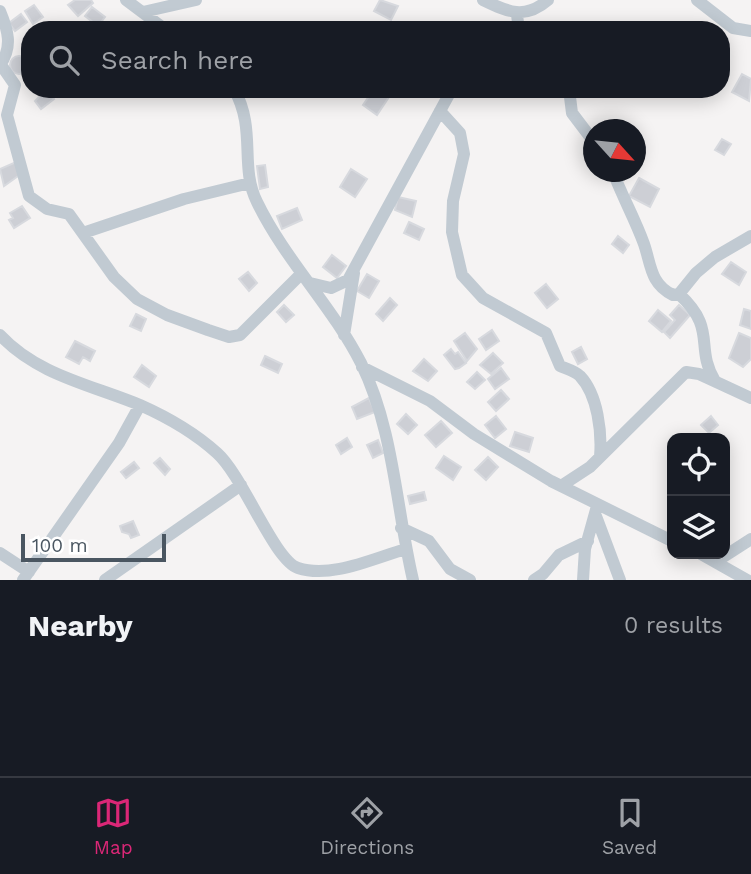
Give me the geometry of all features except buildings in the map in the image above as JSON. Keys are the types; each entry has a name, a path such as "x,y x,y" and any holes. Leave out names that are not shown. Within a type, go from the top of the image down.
{"street":[{"path":"126,0 155,21"},
{"path":"144,12 196,0"},
{"path":"483,0 517,15 531,12 548,0"},
{"path":"697,0 725,21"},
{"path":"0,11 8,31 8,46 0,65 15,85 7,115 29,196 47,209 69,214 114,277 131,294 167,315 229,337 240,335 306,279"},
{"path":"517,15 517,21"},
{"path":"730,25 751,31"},
{"path":"239,98 249,133 250,183 256,201 362,367 387,438 401,528 413,580"},
{"path":"306,279 331,288 348,280 447,98"},
{"path":"570,98 572,113 583,128"},
{"path":"440,111 460,133 464,154 453,201 452,232 462,275 483,298 546,333 560,366 579,375 588,389 600,425 600,457"},
{"path":"617,182 644,245 649,268 667,292 679,294 701,320 707,368 715,382"},
{"path":"83,233 184,199 250,183"},
{"path":"679,294 696,273 715,257 751,236"},
{"path":"344,335 355,271"},
{"path":"0,335 33,362 140,405 215,451 232,468 279,552 296,568 325,572 407,549"},
{"path":"362,367 430,401 474,434 597,511 667,539"},
{"path":"561,486 578,477 600,457 686,372 751,398"},
{"path":"0,552 26,576 119,443 140,405"},
{"path":"105,580 242,485"},
{"path":"583,580 587,541 597,511"},
{"path":"597,511 620,580"},
{"path":"401,528 429,541 450,569 470,580"},
{"path":"717,561 751,539"},
{"path":"534,580 543,574 559,555 587,541"},
{"path":"712,559 747,580"}]}
